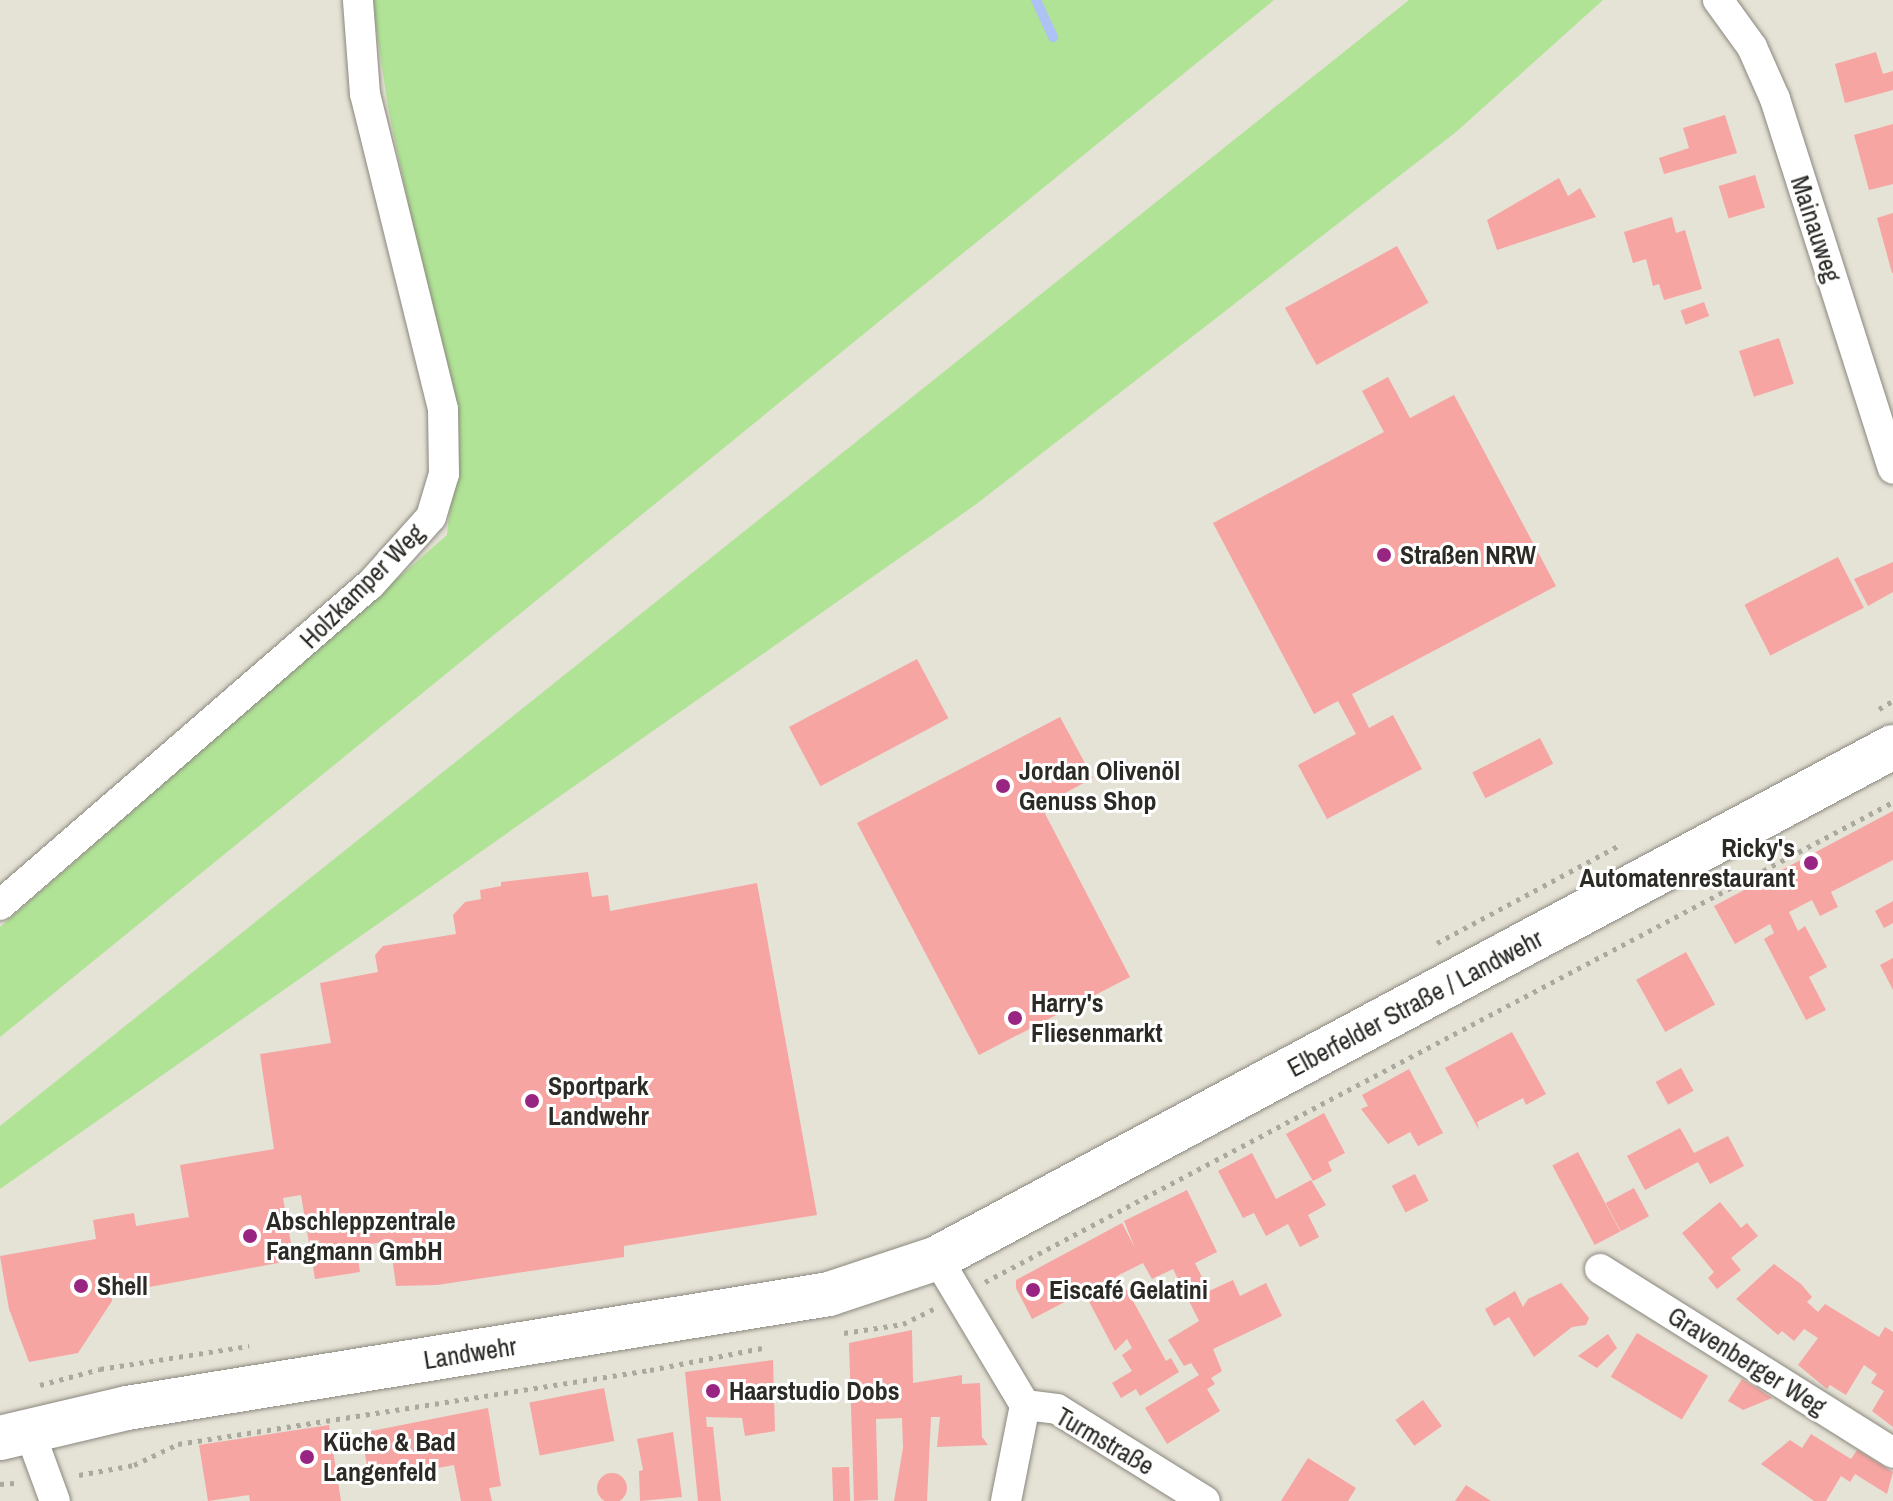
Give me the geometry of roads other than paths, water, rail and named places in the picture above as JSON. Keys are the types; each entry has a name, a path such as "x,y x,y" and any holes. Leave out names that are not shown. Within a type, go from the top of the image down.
{"main road":[{"name":"Elberfelder Straße / Landwehr","path":"937,1258 1879,732"},
{"name":"Landwehr","path":"15,1436 127,1408 829,1294 937,1258"}],"street":[{"name":"Holzkamper Weg","path":"0,905 370,585 431,517 444,474 443,409 365,94 358,0"},
{"name":"Mainauweg","path":"1718,0 1752,47 1775,99 1893,469"},
{"name":"Turmstraße","path":"937,1258 1025,1405 1057,1409 1205,1501"},
{"name":"Gravenberger Weg","path":"1600,1269 1893,1453"},
{"path":"1006,1501 1025,1405"},
{"path":"15,1436 55,1501"}],"waterway":[{"path":"1036,0 1053,37"}],"place":[{"name":"Straßen NRW","path":"1384,555"},
{"name":"Jordan Olivenöl Genuss Shop","path":"1003,786"},
{"name":"Ricky's Automatenrestaurant","path":"1811,863"},
{"name":"Harry's Fliesenmarkt","path":"1015,1018"},
{"name":"Sportpark Landwehr","path":"532,1101"},
{"name":"Abschleppzentrale Fangmann GmbH","path":"250,1236"},
{"name":"Shell","path":"81,1286"},
{"name":"Eiscafé Gelatini","path":"1033,1290"},
{"name":"Haarstudio Dobs","path":"713,1391"},
{"name":"Küche & Bad Langenfeld","path":"307,1457"}]}
